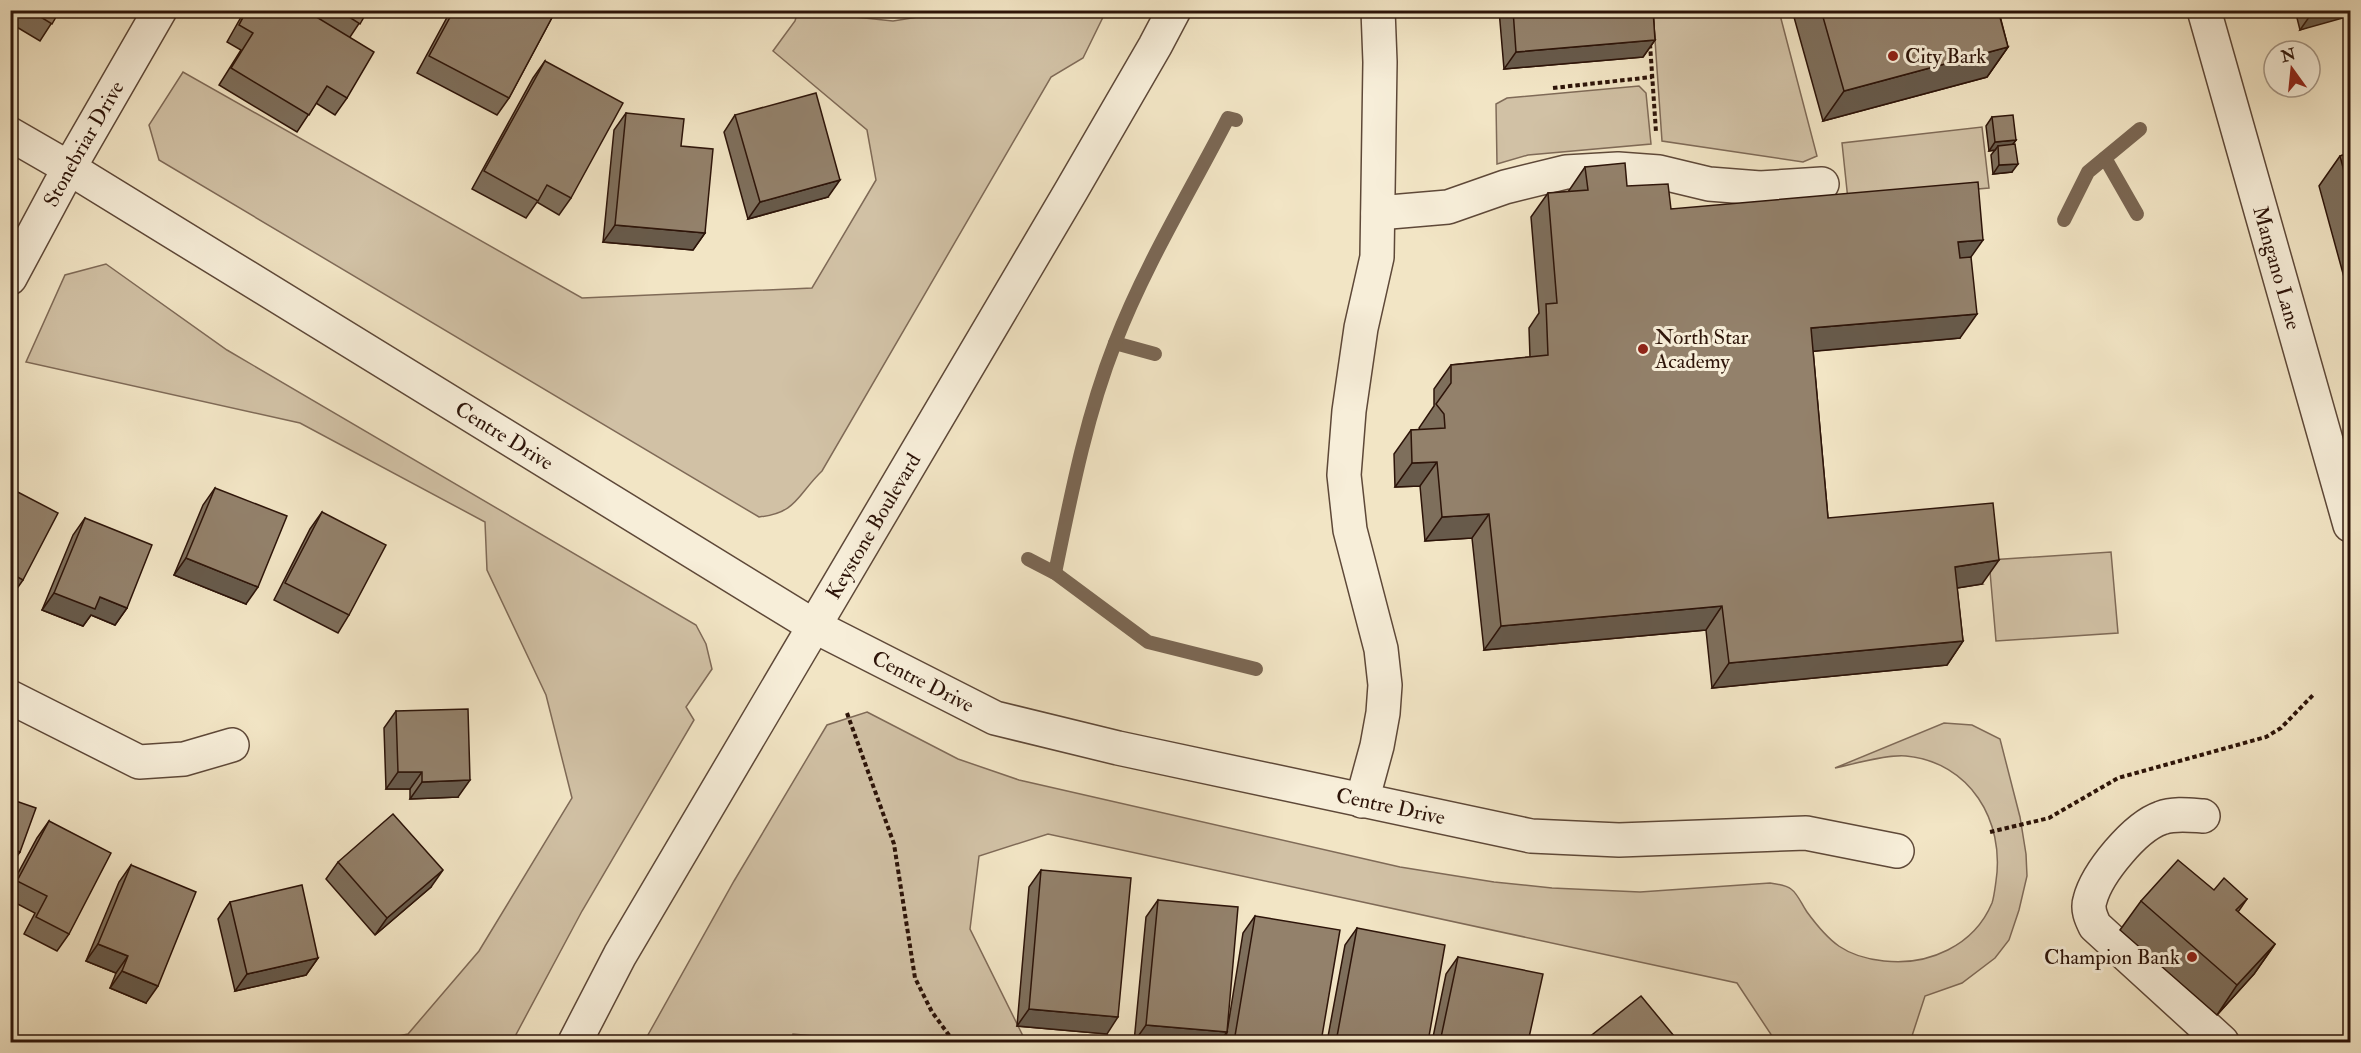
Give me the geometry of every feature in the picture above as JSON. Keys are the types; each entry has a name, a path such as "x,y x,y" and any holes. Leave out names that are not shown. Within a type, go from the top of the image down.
{"street":[{"name":"Stonebriar Drive","path":"10,278 69,168 160,10"},
{"name":"Keystone Boulevard","path":"575,1042 620,955 1089,160 1174,10"},
{"path":"1362,801 1381,724 1385,686 1376,628 1350,530 1344,475 1349,411 1361,328 1377,257 1380,62 1378,10"},
{"name":"Mangano Lane","path":"2205,10 2350,525"},
{"name":"Centre Drive","path":"10,134 814,626 995,718 1118,748 1531,837 1619,840 1806,833 1897,851"},
{"path":"1378,213 1448,207 1505,187 1566,172 1618,169 1659,172 1709,184 1760,188 1822,184"},
{"path":"10,697 139,762 184,759 232,745"},
{"path":"2202,816 2177,814 2164,816 2136,833 2102,874 2089,902 2089,908 2095,926 2222,1042"}],"path":[{"path":"1649,33 1659,172"},
{"path":"1553,88 1652,77"},
{"path":"1990,832 2049,818 2118,778 2266,737 2281,728 2313,695"},
{"path":"847,713 894,844 915,978 932,1012 954,1042"}],"shaded area":[{"path":"798,11 893,21 956,11 1106,11 1083,58 1051,77 822,471 795,502 781,512 772,515 759,517 159,160 149,125 183,72 582,298 812,288 876,180 867,130 773,51 795,21"},
{"path":"1653,11 1779,11 1817,156 1803,162 1662,141"},
{"path":"1639,86 1646,93 1651,144 1528,155 1497,164 1496,104 1507,98"},
{"path":"1982,127 1989,188 1848,200 1842,143"},
{"path":"106,264 227,350 696,625 706,644 712,669 686,707 694,720 582,911 512,1042 369,1042 408,1034 479,951 572,798 546,695 487,570 485,522 300,423 26,362 65,275"},
{"path":"2111,552 2118,633 1996,641 1989,560"},
{"path":"867,712 958,759 1019,780 1400,867 1494,882 1552,888 1640,892 1770,883 1781,885 1793,891 1823,932 1848,952 1870,959 1901,962 1933,956 1948,950 1962,942 1984,918 1992,903 1996,881 1995,837 1978,798 1965,782 1929,761 1899,756 1835,768 1944,723 1972,725 2000,739 2020,817 2027,876 2009,940 1995,958 1962,983 1925,996 1910,1042 1776,1042 1737,983 1048,834 979,856 970,929 1026,1042 836,1042 825,1037 793,1034 791,1042 644,1042 734,881 827,725"}],"building":[{"path":"29,10 60,10 52,24"},
{"path":"247,10 305,10 374,52 347,98 327,86 309,115 231,68 253,33 239,25"},
{"path":"338,10 368,10 360,24"},
{"path":"454,10 556,10 509,98 429,56"},
{"path":"1513,10 1653,10 1655,40 1516,52"},
{"path":"1821,10 1998,10 2008,47 1844,91"},
{"path":"545,61 623,103 571,198 547,185 538,201 484,171"},
{"path":"816,93 840,180 760,202 735,115"},
{"path":"626,113 684,119 681,146 713,149 705,233 615,225"},
{"path":"2013,115 2016,140 1995,142 1992,117"},
{"path":"2015,144 2018,164 1999,165 1998,146"},
{"path":"2350,153 2350,194 2340,156"},
{"path":"1625,163 1627,186 1668,184 1671,209 1978,182 1983,240 1958,242 1960,258 1971,257 1977,314 1811,328 1828,518 1993,503 1999,560 1955,567 1963,641 1729,663 1722,606 1501,626 1489,514 1442,517 1437,462 1412,463 1411,430 1445,428 1444,414 1436,404 1451,383 1451,365 1548,355 1546,304 1557,303 1548,193 1588,190 1585,167"},
{"path":"10,488 58,513 23,580 10,573"},
{"path":"215,488 287,516 258,587 186,558"},
{"path":"322,512 386,545 349,615 285,583"},
{"path":"85,518 152,545 127,608 100,597 95,609 54,593"},
{"path":"468,709 470,780 422,782 422,772 398,772 396,711"},
{"path":"10,799 36,808 20,852 10,848"},
{"path":"393,814 443,870 387,918 338,862"},
{"path":"49,821 111,853 69,934 36,917 47,896 17,881"},
{"path":"2178,860 2214,890 2224,878 2247,899 2236,910 2275,944 2237,985 2141,901"},
{"path":"131,865 196,892 158,986 122,971 128,956 98,944"},
{"path":"1041,870 1131,878 1118,1017 1029,1009"},
{"path":"302,885 318,958 247,974 230,902"},
{"path":"1158,900 1238,907 1227,1032 1146,1025"},
{"path":"1255,916 1340,930 1321,1042 1234,1042"},
{"path":"1357,928 1445,945 1428,1042 1336,1042"},
{"path":"1458,957 1543,974 1528,1042 1440,1042"},
{"path":"1641,996 1679,1042 1583,1042"}],"waterway":[{"path":"1055,573 1087,428 1115,343 1154,257 1228,118 1236,120"},
{"path":"2064,220 2088,172 2140,129"},
{"path":"2105,158 2137,214"},
{"path":"1115,343 1155,354"},
{"path":"1028,559 1055,573 1148,642 1256,669"}],"place":[{"name":"City Bark","path":"1893,56"},
{"name":"North Star Academy","path":"1643,349"},
{"name":"Champion Bank","path":"2192,957"}]}
